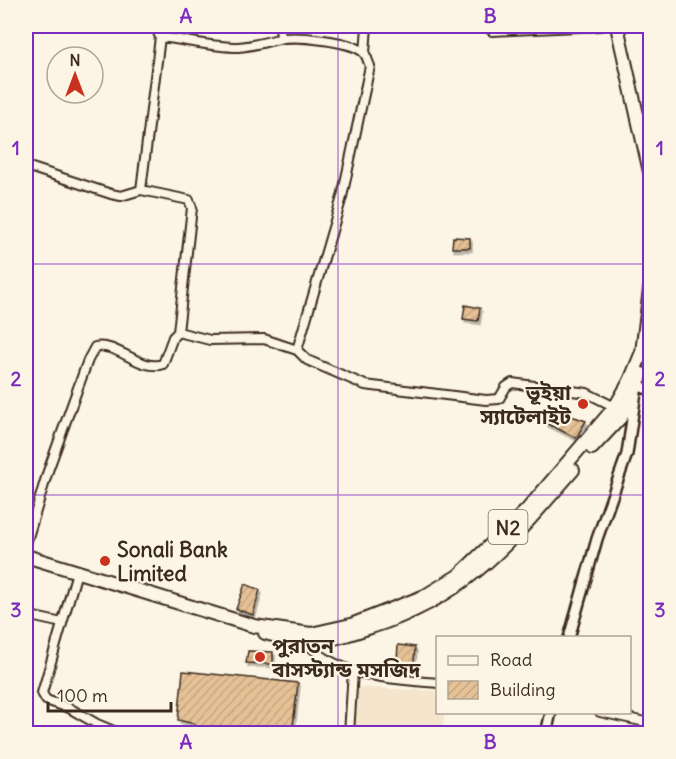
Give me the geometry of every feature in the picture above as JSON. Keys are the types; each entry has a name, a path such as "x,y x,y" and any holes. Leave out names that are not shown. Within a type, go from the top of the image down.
{"highway":[{"path":"617,26 632,81 631,92 651,172"},
{"path":"632,81 638,89 651,137"},
{"name":"N2","path":"26,556 255,626 311,634 351,625 425,596 458,576 527,510 615,407 630,381 642,352 651,289"},
{"name":"N2","path":"255,626 261,632 306,643 331,639 394,620 430,605 463,584 529,520 621,417 637,385 651,343"}],"street":[{"path":"141,190 160,37 155,26"},
{"path":"280,26 281,38"},
{"path":"297,350 342,197 370,66 365,53 367,26"},
{"path":"487,26 492,31 601,26"},
{"path":"160,37 236,47 258,46 281,38 316,39 357,48 365,53"},
{"path":"26,166 111,195 121,196 141,190 189,200 192,204 178,332 173,337 163,364 158,366 99,346 95,347 88,360 48,471 26,544"},
{"path":"178,332 210,340 264,339 297,350 307,360 365,385 486,400 499,399 506,387 512,383 587,393 615,407"},
{"path":"570,636 597,539 627,454 637,385 651,390"},
{"path":"77,572 42,693 43,698 121,734"},
{"path":"26,615 62,623"},
{"path":"306,643 320,657 353,671 436,683"},
{"path":"349,734 353,671"},
{"path":"546,734 551,714"},
{"path":"609,714 651,723"}],"shaded area":[{"path":"354,687 436,691 436,714 444,714 443,733 352,734"}],"building":[{"path":"453,237 470,238 470,248 452,248"},
{"path":"465,305 480,308 478,321 463,319"},
{"path":"548,408 586,421 576,438 546,423"},
{"path":"245,584 260,590 253,615 236,609"},
{"path":"398,645 415,647 413,675 396,673"},
{"name":"পুরাতন বাসস্ট্যান্ড মসজিদ","path":"248,651 273,652 273,664 246,663"},
{"path":"183,671 298,683 292,734 197,734 195,724 178,720"}],"place":[{"name":"ভূইয়া স্যাটেলাইট","path":"583,404"},
{"name":"Sonali Bank Limited","path":"105,561"},
{"name":"পুরাতন বাসস্ট্যান্ড মসজিদ","path":"260,657"}]}
